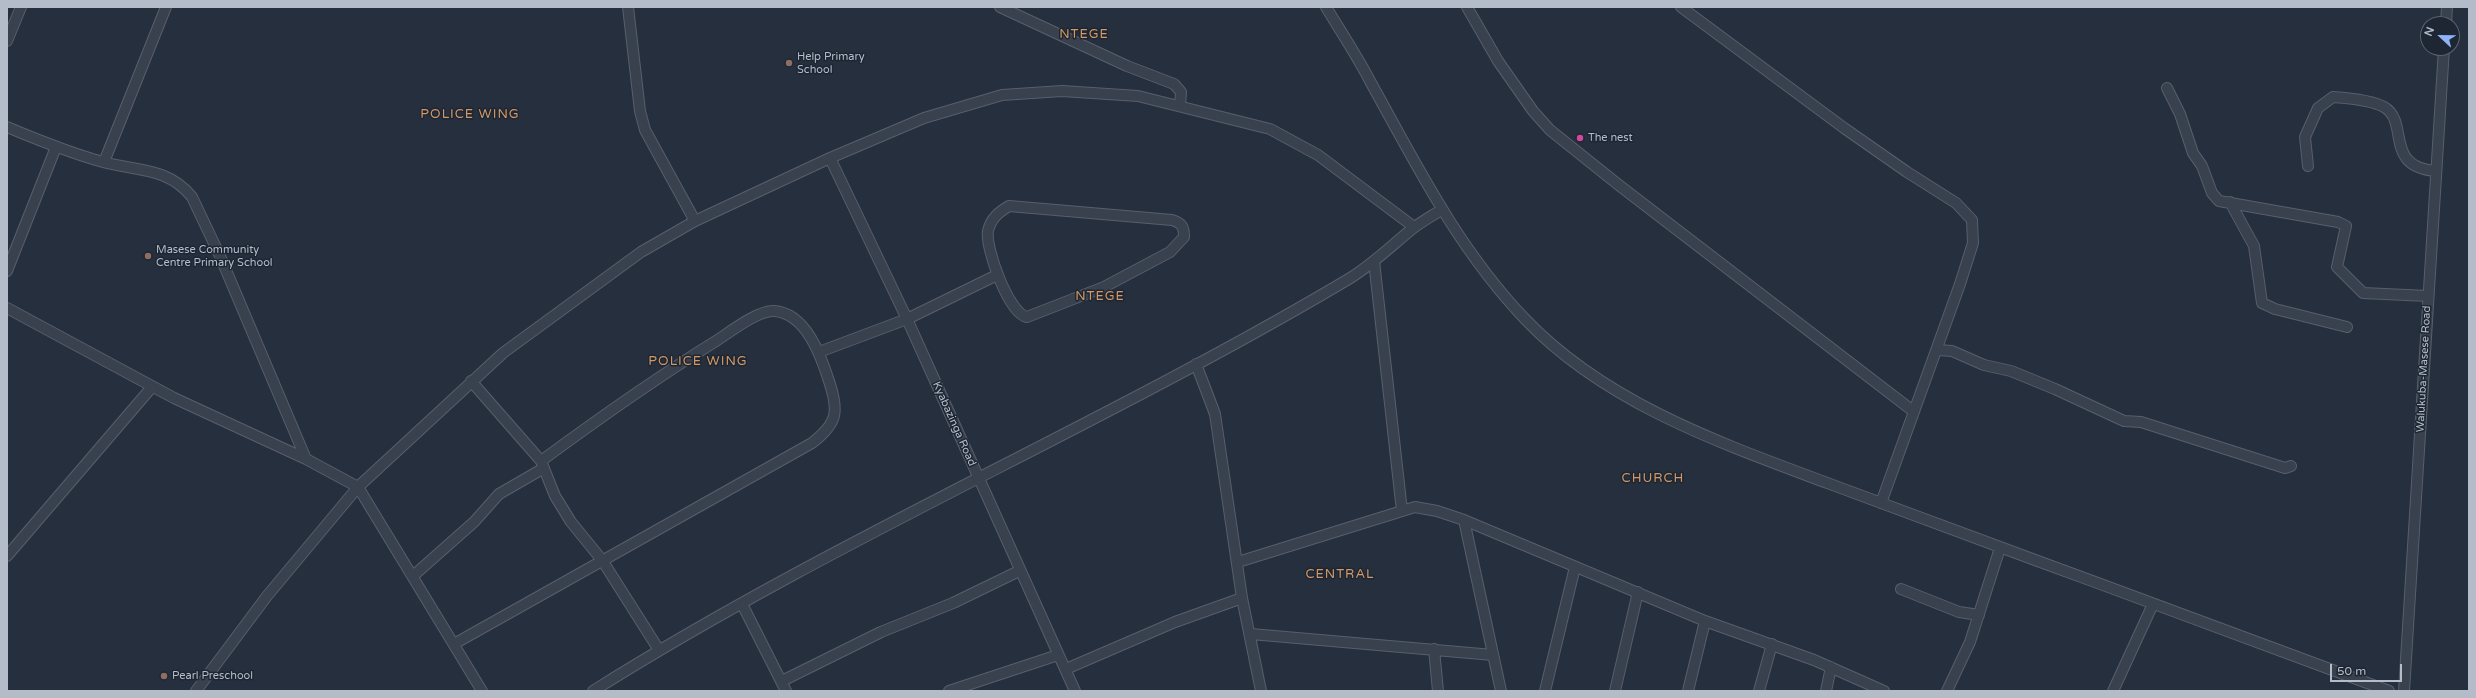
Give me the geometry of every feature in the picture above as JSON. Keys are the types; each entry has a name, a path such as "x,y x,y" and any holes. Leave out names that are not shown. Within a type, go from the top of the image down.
{"street":[{"path":"7,41 21,7"},
{"path":"104,162 166,7"},
{"path":"628,7 640,111 645,130 695,221"},
{"path":"1000,7 1127,66 1174,84 1181,92 1180,106"},
{"path":"1326,7 1368,77 1441,210 1473,257 1525,319 1561,353 1605,383 1635,401 1729,446 2000,548 2389,691"},
{"path":"1467,7 1498,61 1533,111 1550,130 1620,186 1913,411"},
{"path":"1681,7 1844,128 1965,211 1972,220 1973,244 1938,350 1913,411 1881,503"},
{"name":"Walukuba-Masese Road","path":"2404,691 2443,56"},
{"path":"2167,88 2180,114 2193,153 2202,166 2212,193 2220,201 2338,222 2346,226 2337,267 2363,292 2428,296"},
{"path":"196,691 267,596 358,486 470,380 503,353 592,286 641,252 695,221 830,158 924,118 1002,95 1062,90 1138,96 1270,129 1318,155 1414,227"},
{"path":"2308,166 2305,138 2318,108 2333,97 2355,99 2384,107 2394,118 2397,137 2406,158 2419,170 2436,171"},
{"path":"7,127 56,147 104,162 149,170 179,182 192,197 220,256 306,459"},
{"path":"7,271 56,147"},
{"name":"Kyabazinga Road","path":"830,158 907,319 1019,571 1075,691"},
{"path":"2230,202 2254,246 2262,303 2275,309 2347,327"},
{"path":"1009,206 1172,220 1179,222 1184,227 1184,237 1170,252 1104,287 1030,317 1020,315 997,275 987,240 988,230 992,220 999,212 1009,206"},
{"path":"594,691 659,650 742,604 977,477 1196,364 1350,279 1414,227 1441,210"},
{"path":"1374,261 1402,511"},
{"path":"819,352 907,319 997,275"},
{"path":"7,308 152,387 306,459 358,486 414,576 482,691"},
{"path":"414,576 474,522 499,494 667,371 759,315 773,311 785,313 798,322 819,352 836,408 834,420 827,432 812,443 704,505 602,560 454,644"},
{"path":"1938,350 1952,351 1984,365 2011,371 2055,389 2124,421 2141,422 2285,468 2291,466"},
{"path":"1196,364 1215,414 1238,562 1242,598 1251,634 1261,691"},
{"path":"470,380 542,464 555,496 571,522 602,560 659,650"},
{"path":"7,556 152,387"},
{"path":"1238,562 1415,507 1425,508 1464,520 1706,621 1772,644 1831,667 1884,691"},
{"path":"1464,520 1501,691"},
{"path":"1947,691 1970,642 2000,548"},
{"path":"1545,691 1575,567"},
{"path":"782,681 881,632 953,603 1019,571"},
{"path":"1902,589 1959,612 1979,615"},
{"path":"1615,691 1638,592"},
{"path":"1066,669 1175,622 1242,598"},
{"path":"742,604 786,691"},
{"path":"2113,691 2153,604"},
{"path":"1688,691 1706,621"},
{"path":"1251,634 1493,655"},
{"path":"1759,691 1772,644"},
{"path":"1434,649 1438,691"},
{"path":"949,691 1058,655"},
{"path":"1826,691 1831,667"}],"place":[{"name":"Help Primary School","path":"789,63"},
{"name":"The nest","path":"1580,138"},
{"name":"Masese Community Centre Primary School","path":"148,256"},
{"name":"Pearl Preschool","path":"164,676"}],"district":[{"name":"NTEGE","path":"1084,35"},
{"name":"POLICE WING","path":"470,115"},
{"name":"NTEGE","path":"1100,297"},
{"name":"POLICE WING","path":"698,362"},
{"name":"CHURCH","path":"1653,479"},
{"name":"CENTRAL","path":"1340,575"}]}
